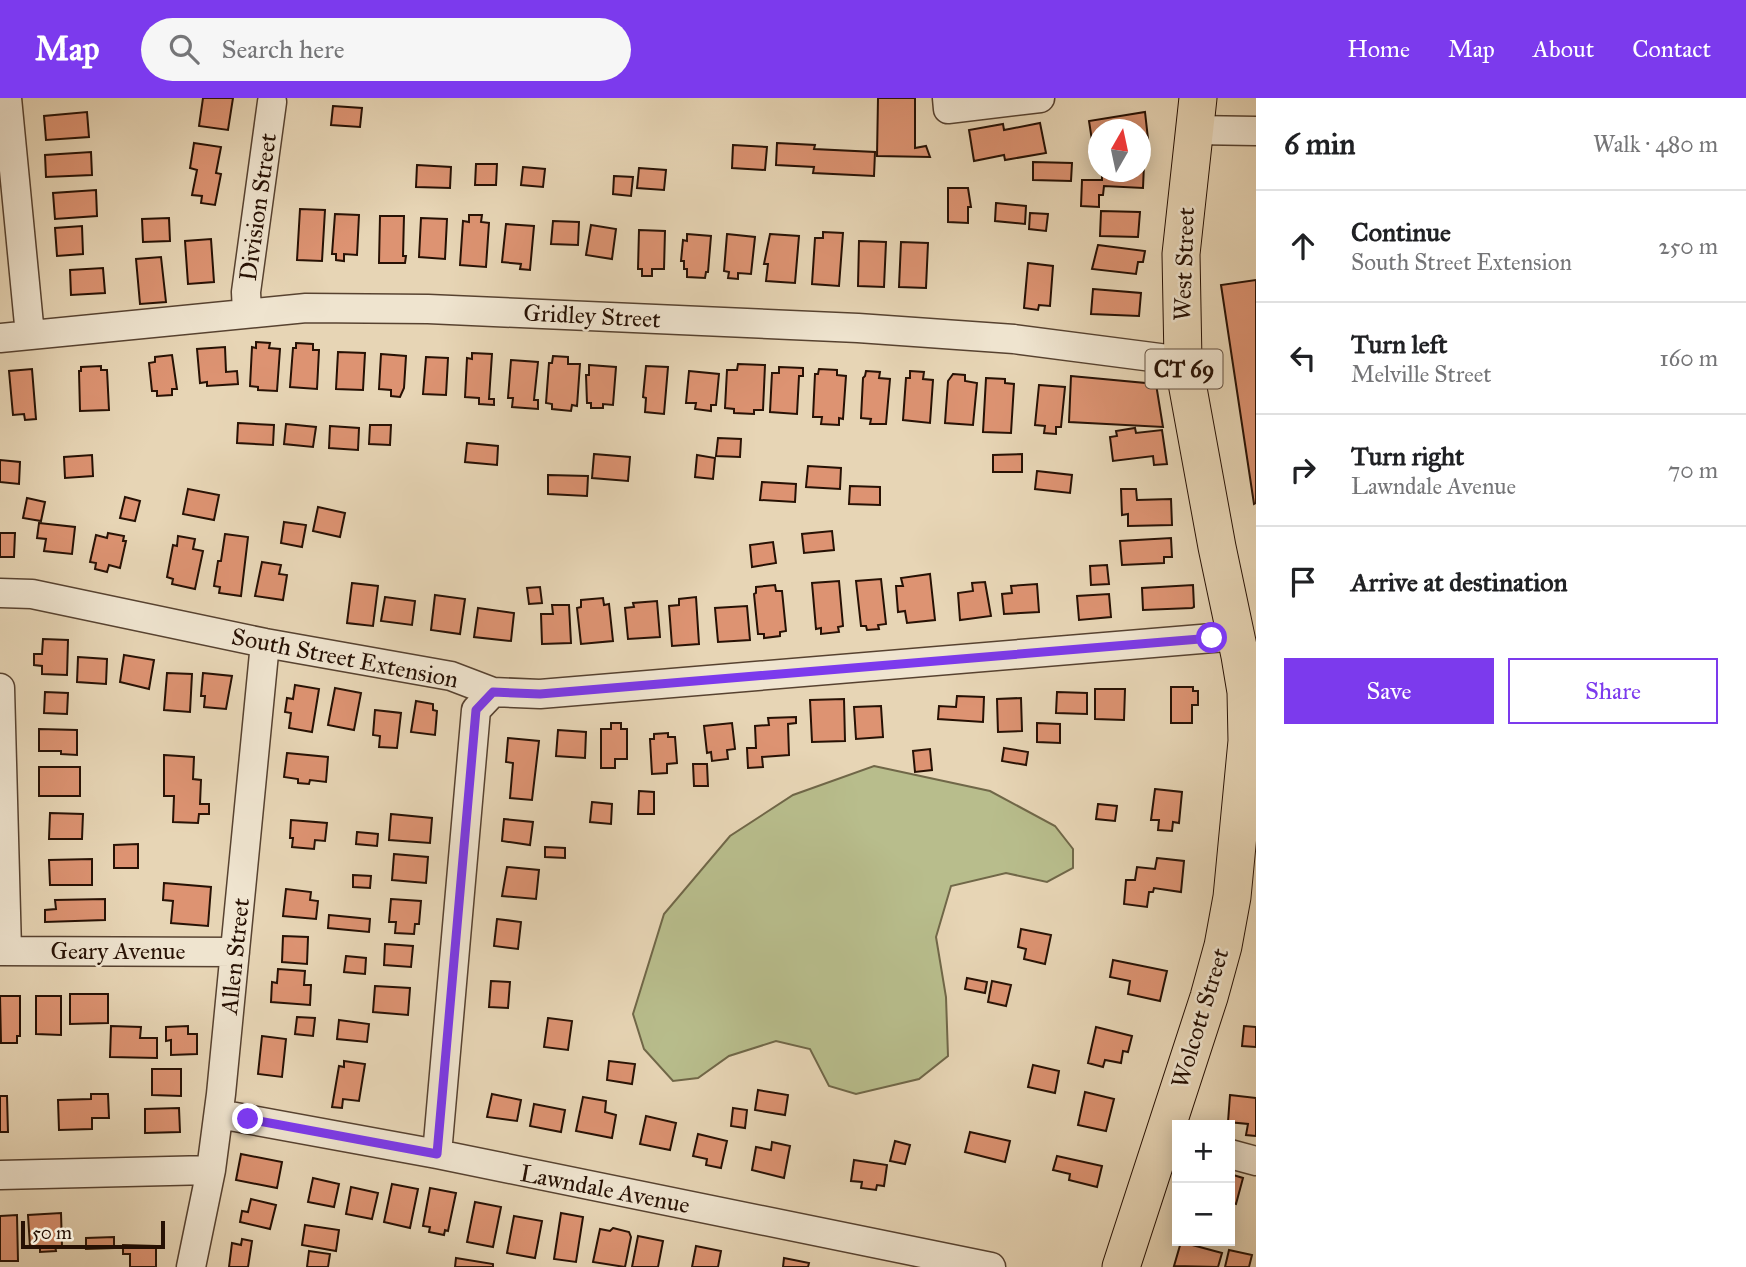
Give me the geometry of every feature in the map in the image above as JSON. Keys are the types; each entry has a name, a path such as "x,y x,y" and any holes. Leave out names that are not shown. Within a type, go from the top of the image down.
{"main road":[{"name":"West Street","path":"1195,114 1181,254 1183,361 1217,547 1246,635"},
{"name":"Wolcott Street","path":"1121,1267 1170,1140 1223,946 1233,897 1247,741 1246,635"}],"street":[{"path":"7,98 30,335"},
{"path":"947,98 948,109 1027,99"},
{"name":"Division Street","path":"247,313 246,292 272,102"},
{"path":"1195,114 1256,131"},
{"name":"Gridley Street","path":"0,338 306,307 428,309 858,328 1014,339 1183,361"},
{"name":"South Street Extension","path":"0,593 32,594 265,643 451,676 493,692 540,694 1246,635"},
{"name":"Allen Street","path":"191,1267 211,1170 219,1114 265,643"},
{"path":"0,688 4,951"},
{"path":"437,1154 476,710 493,692"},
{"name":"Geary Avenue","path":"4,951 235,952"},
{"name":"Lawndale Avenue","path":"219,1114 437,1154 991,1267"},
{"path":"1235,1155 1256,1161"},
{"path":"0,1175 211,1170"}],"green space":[{"path":"874,766 990,791 1055,826 1073,849 1073,868 1047,882 1006,873 951,886 936,937 946,997 948,1056 919,1079 856,1094 829,1086 810,1049 776,1041 729,1056 698,1078 673,1081 644,1049 633,1014 664,914 730,836 793,795"}],"building":[{"path":"203,98 233,98 228,130 199,126"},
{"path":"878,98 915,98 915,148 926,146 930,157 877,156"},
{"path":"333,106 362,108 360,127 331,125"},
{"path":"87,112 89,137 46,140 44,116"},
{"path":"1145,112 1146,119 1101,119"},
{"path":"1040,123 1046,153 1005,160 1004,155 974,161 969,130 1003,124 1004,130"},
{"path":"194,143 221,147 216,173 221,174 215,205 201,203 202,196 192,195 197,170 190,168"},
{"path":"777,143 815,145 814,149 875,152 874,176 813,173 814,167 776,165"},
{"path":"733,145 767,147 765,170 732,168"},
{"path":"91,152 92,175 46,177 45,155"},
{"path":"1033,162 1072,163 1071,181 1033,180"},
{"path":"476,164 497,164 496,185 475,185"},
{"path":"417,165 451,167 450,188 416,187"},
{"path":"523,167 545,169 543,187 521,185"},
{"path":"639,168 666,170 664,190 637,188"},
{"path":"614,176 633,177 631,196 613,194"},
{"path":"1082,180 1143,182 1143,188 1104,186 1103,195 1099,195 1099,207 1081,206"},
{"path":"948,188 968,188 971,207 968,207 968,223 948,222"},
{"path":"96,190 97,216 55,219 53,193"},
{"path":"996,203 1026,206 1025,224 995,221"},
{"path":"300,209 325,210 322,261 297,260"},
{"path":"1101,211 1140,212 1138,237 1100,236"},
{"path":"1030,213 1048,214 1046,231 1029,229"},
{"path":"335,214 359,215 357,255 344,254 344,261 336,260 336,254 332,254"},
{"path":"469,215 482,215 481,222 489,223 486,267 460,265 463,221 469,222"},
{"path":"380,216 404,216 405,263 379,263"},
{"path":"169,218 170,241 143,242 142,219"},
{"path":"421,218 447,219 445,259 419,257"},
{"path":"553,221 579,222 578,245 551,244"},
{"path":"506,224 534,226 530,270 520,269 521,264 502,262"},
{"path":"591,225 616,229 612,259 586,255"},
{"path":"82,226 83,254 57,256 55,228"},
{"path":"639,230 665,231 664,269 652,269 652,276 642,276 642,269 638,269"},
{"path":"823,232 843,233 839,286 812,284 815,238 823,238"},
{"path":"687,234 711,236 708,272 705,278 687,277 684,261 681,261 683,240 687,241"},
{"path":"727,234 755,237 751,274 738,273 738,279 728,278 729,272 724,271"},
{"path":"770,234 799,236 795,283 766,281 768,264 764,264"},
{"path":"211,239 214,282 188,284 185,241"},
{"path":"859,241 886,242 884,287 858,286"},
{"path":"901,242 928,243 926,288 899,287"},
{"path":"1098,245 1145,251 1143,262 1138,262 1136,274 1092,269"},
{"path":"161,257 166,302 140,304 136,259"},
{"path":"1028,263 1053,266 1050,306 1039,305 1038,310 1024,308"},
{"path":"103,268 105,293 71,295 70,270"},
{"path":"1256,280 1256,503 1254,504 1221,285"},
{"path":"1093,289 1141,293 1139,316 1091,314"},
{"path":"256,342 270,343 269,348 280,349 277,391 258,390 258,387 250,386 252,347 256,348"},
{"path":"296,343 313,344 313,350 319,350 317,389 290,387 293,348 296,348"},
{"path":"225,347 226,372 237,371 238,384 207,386 207,382 200,383 197,349"},
{"path":"338,352 365,353 363,390 336,389"},
{"path":"472,353 492,354 489,399 494,399 494,405 479,404 479,398 465,397 467,358 472,359"},
{"path":"381,354 406,356 404,388 400,397 391,396 391,390 379,389"},
{"path":"172,355 177,389 172,389 172,395 157,396 157,391 152,391 149,363 155,362 155,357"},
{"path":"553,356 568,357 568,364 580,364 577,406 572,405 571,411 552,409 552,404 546,403 549,363 552,363"},
{"path":"426,357 448,358 446,395 423,394"},
{"path":"511,360 538,362 534,400 538,400 538,409 512,407 513,398 508,398"},
{"path":"738,364 765,365 763,410 754,410 754,414 734,413 734,409 725,408 727,370 737,370"},
{"path":"589,365 616,367 613,405 603,404 603,408 591,408 591,403 587,403 586,375 589,375"},
{"path":"101,366 101,370 107,370 109,410 80,411 79,371 81,367"},
{"path":"646,366 668,367 664,414 645,412 646,398 643,397"},
{"path":"779,367 803,368 803,376 799,376 797,414 770,412 772,373 779,373"},
{"path":"32,369 36,419 25,420 24,414 13,415 9,371"},
{"path":"819,369 837,370 837,375 846,376 843,419 839,418 839,425 821,424 822,417 813,417 815,374 818,374"},
{"path":"689,371 719,374 716,405 711,405 711,411 695,409 696,403 686,403"},
{"path":"866,371 880,372 879,378 890,379 886,424 870,424 871,419 861,418 863,378"},
{"path":"910,371 924,372 923,379 933,380 930,423 903,420 906,378 910,378"},
{"path":"953,374 965,375 965,381 977,383 973,425 945,423 948,381"},
{"path":"1071,376 1156,384 1163,427 1069,422"},
{"path":"986,378 1005,379 1005,383 1014,384 1011,433 983,432"},
{"path":"1039,385 1065,387 1061,427 1056,427 1056,434 1044,433 1045,426 1035,425"},
{"path":"238,423 274,425 273,445 237,443"},
{"path":"286,424 316,427 313,447 284,444"},
{"path":"370,425 391,425 390,445 369,444"},
{"path":"330,426 359,428 358,450 329,448"},
{"path":"1135,428 1136,433 1162,430 1167,464 1154,465 1153,456 1113,461 1110,437 1117,436 1116,431"},
{"path":"718,438 741,439 740,457 716,456"},
{"path":"467,443 498,446 497,465 465,462"},
{"path":"594,454 630,457 628,481 592,478"},
{"path":"1022,454 1022,472 993,472 993,455"},
{"path":"92,455 93,476 65,478 64,457"},
{"path":"697,455 715,458 713,479 695,477"},
{"path":"0,460 20,462 19,484 0,482"},
{"path":"808,466 841,468 840,489 806,487"},
{"path":"1037,471 1072,475 1070,493 1035,489"},
{"path":"548,475 588,476 587,496 548,494"},
{"path":"762,482 796,484 795,502 760,500"},
{"path":"850,486 880,487 880,505 849,504"},
{"path":"188,489 219,495 214,520 183,514"},
{"path":"1121,489 1136,489 1137,500 1171,499 1172,525 1128,526 1128,514 1122,515"},
{"path":"125,497 140,501 135,521 120,518"},
{"path":"27,498 45,502 41,521 23,518"},
{"path":"318,507 345,513 340,537 313,531"},
{"path":"284,522 306,525 302,547 281,543"},
{"path":"39,523 75,527 72,554 44,551 46,539 37,538"},
{"path":"832,531 834,550 804,553 802,534"},
{"path":"0,533 15,533 14,557 0,557"},
{"path":"108,533 124,536 123,541 126,541 120,568 109,565 107,572 95,569 96,563 90,562 96,535 107,538"},
{"path":"225,534 248,537 241,596 219,593 220,587 214,586"},
{"path":"178,536 195,539 193,549 203,551 195,589 172,584 173,579 167,577 173,545 177,546"},
{"path":"1171,538 1172,557 1164,557 1164,563 1122,565 1120,541"},
{"path":"773,542 776,563 752,567 750,545"},
{"path":"262,562 281,565 279,574 287,575 283,600 255,596"},
{"path":"1107,565 1109,584 1091,585 1090,566"},
{"path":"930,574 935,620 907,623 905,611 898,612 896,586 903,586 901,578"},
{"path":"881,579 886,624 878,625 879,629 867,630 866,626 861,626 856,581"},
{"path":"839,581 843,626 838,627 839,632 821,634 821,628 816,629 812,583"},
{"path":"985,582 991,616 960,620 958,593 973,591 972,583"},
{"path":"352,583 378,586 373,626 347,623"},
{"path":"1037,584 1039,612 1004,614 1002,594 1012,593 1011,586"},
{"path":"775,585 776,591 782,591 786,631 780,632 780,636 764,638 764,634 758,634 754,594 756,587"},
{"path":"1193,585 1192,608 1143,610 1142,588"},
{"path":"540,587 542,603 529,604 527,588"},
{"path":"1109,594 1111,617 1079,620 1077,596"},
{"path":"435,595 465,599 460,634 431,630"},
{"path":"385,597 415,601 412,625 381,621"},
{"path":"696,597 699,644 672,646 669,606 679,605 679,599"},
{"path":"603,598 604,605 609,604 613,641 581,644 577,608 581,607 581,600"},
{"path":"657,601 660,637 628,639 625,608 634,607 633,603"},
{"path":"552,605 569,605 571,643 542,644 541,614 553,614"},
{"path":"747,606 750,640 718,642 715,608"},
{"path":"478,608 514,613 511,641 474,637"},
{"path":"43,639 68,640 67,675 42,674 42,666 34,665 34,654 42,654"},
{"path":"124,655 154,660 149,689 120,682"},
{"path":"78,657 107,659 106,684 77,682"},
{"path":"167,673 192,674 190,712 164,710"},
{"path":"203,673 232,676 226,709 204,707 205,696 201,696"},
{"path":"295,685 319,689 312,732 289,728 291,713 285,712 287,698 293,699"},
{"path":"1171,687 1193,687 1193,691 1198,691 1198,705 1192,705 1192,723 1171,723"},
{"path":"335,688 361,693 354,730 328,725"},
{"path":"1095,689 1125,689 1124,720 1095,719"},
{"path":"45,692 68,693 67,714 44,713"},
{"path":"1057,692 1087,693 1087,714 1056,713"},
{"path":"957,696 984,697 983,722 938,719 939,706 956,707"},
{"path":"1021,698 1022,731 998,732 997,699"},
{"path":"844,699 845,741 812,742 810,700"},
{"path":"416,701 433,704 433,710 437,711 435,735 411,732"},
{"path":"881,706 883,737 856,739 854,707"},
{"path":"375,710 401,713 397,748 379,747 380,736 373,735"},
{"path":"796,717 796,723 788,724 789,755 762,757 763,767 748,768 747,748 756,748 755,726 769,725 768,718"},
{"path":"611,723 621,723 621,729 627,729 627,759 615,759 615,768 601,768 601,729 611,729"},
{"path":"732,723 735,749 727,750 728,759 712,761 711,752 707,753 704,726"},
{"path":"1037,723 1060,724 1060,743 1037,742"},
{"path":"39,729 77,730 77,755 61,754 61,751 39,751"},
{"path":"558,730 586,732 585,758 556,756"},
{"path":"668,733 668,737 675,737 677,763 667,764 667,773 652,774 650,739 654,739 654,734"},
{"path":"508,738 539,741 532,800 510,798 513,763 506,762"},
{"path":"1004,748 1028,752 1026,765 1002,761"},
{"path":"930,749 932,770 915,772 913,751"},
{"path":"287,753 328,757 326,782 310,780 309,784 298,783 298,779 284,777"},
{"path":"164,755 194,757 193,779 201,780 200,804 209,804 209,814 199,814 198,823 173,822 174,796 164,796"},
{"path":"693,764 707,764 708,786 694,786"},
{"path":"39,767 80,767 80,796 39,796"},
{"path":"1155,789 1182,792 1179,823 1173,822 1172,831 1158,830 1159,820 1151,820"},
{"path":"639,791 654,792 654,814 638,814"},
{"path":"592,802 612,804 611,824 590,822"},
{"path":"1098,804 1117,806 1115,821 1096,819"},
{"path":"50,813 83,814 82,839 49,839"},
{"path":"391,814 432,818 430,843 389,840"},
{"path":"504,819 533,822 530,845 502,841"},
{"path":"291,820 327,823 325,841 315,840 314,849 292,847"},
{"path":"357,832 378,834 377,846 356,844"},
{"path":"138,844 138,868 114,868 114,845"},
{"path":"545,847 565,848 565,858 545,857"},
{"path":"394,854 428,857 426,883 392,880"},
{"path":"1157,858 1184,861 1181,892 1154,888 1153,892 1149,892 1147,907 1124,904 1126,880 1135,880 1137,867 1155,869"},
{"path":"92,859 92,885 50,885 49,860"},
{"path":"507,867 539,870 536,899 502,896"},
{"path":"353,875 371,876 370,888 353,887"},
{"path":"164,883 211,887 208,926 171,923 173,901 163,900"},
{"path":"286,889 311,892 310,900 318,901 316,919 283,916"},
{"path":"105,899 105,920 45,922 45,910 56,909 55,900"},
{"path":"391,899 421,901 419,924 415,924 414,934 395,933 396,922 389,922"},
{"path":"329,915 370,919 369,932 328,928"},
{"path":"497,919 521,922 518,949 494,946"},
{"path":"1021,929 1051,935 1045,964 1024,959 1026,949 1018,947"},
{"path":"283,936 308,937 307,964 282,962"},
{"path":"385,944 413,946 411,967 384,965"},
{"path":"346,956 366,958 365,974 344,972"},
{"path":"1113,960 1167,971 1160,1001 1128,994 1130,981 1110,977"},
{"path":"278,969 305,971 304,985 311,985 310,1005 271,1002 272,982 277,983"},
{"path":"967,978 987,982 985,993 965,989"},
{"path":"491,981 510,982 508,1008 489,1007"},
{"path":"992,981 1011,985 1006,1006 988,1002"},
{"path":"375,986 410,988 408,1015 373,1012"},
{"path":"70,994 108,994 108,1023 70,1024"},
{"path":"0,996 20,996 20,1036 17,1036 17,1043 1,1043"},
{"path":"36,996 61,996 61,1035 36,1034"},
{"path":"297,1017 315,1018 313,1036 295,1034"},
{"path":"548,1018 572,1021 568,1050 544,1047"},
{"path":"339,1020 369,1024 367,1042 337,1039"},
{"path":"111,1026 141,1027 140,1038 157,1038 157,1058 110,1057"},
{"path":"188,1026 188,1034 197,1034 197,1054 171,1055 171,1040 166,1041 166,1027"},
{"path":"1244,1026 1256,1027 1256,1047 1242,1046"},
{"path":"1096,1027 1132,1036 1128,1052 1123,1051 1121,1063 1105,1060 1103,1067 1088,1063"},
{"path":"262,1036 286,1039 282,1077 258,1074"},
{"path":"344,1061 365,1064 359,1101 343,1099 342,1108 332,1107 339,1066 344,1067"},
{"path":"609,1061 635,1064 632,1084 607,1080"},
{"path":"1033,1065 1059,1071 1055,1093 1028,1087"},
{"path":"152,1069 181,1069 181,1096 152,1095"},
{"path":"758,1090 788,1095 785,1115 755,1110"},
{"path":"1085,1092 1114,1099 1106,1131 1078,1125"},
{"path":"91,1094 108,1094 109,1118 92,1118 92,1129 59,1130 58,1100 91,1099"},
{"path":"492,1094 521,1100 517,1121 487,1117"},
{"path":"1230,1095 1256,1098 1256,1136 1246,1135 1248,1124 1228,1120"},
{"path":"0,1096 7,1096 8,1132 0,1132"},
{"path":"583,1097 606,1101 605,1112 616,1115 612,1138 576,1131"},
{"path":"534,1104 565,1110 561,1132 530,1126"},
{"path":"179,1108 180,1132 145,1133 145,1109"},
{"path":"733,1108 747,1110 745,1128 731,1126"},
{"path":"646,1116 676,1123 670,1150 640,1144"},
{"path":"970,1132 1010,1141 1005,1162 965,1152"},
{"path":"698,1134 727,1141 721,1168 706,1165 707,1159 693,1156"},
{"path":"895,1141 910,1145 905,1164 890,1161"},
{"path":"772,1142 790,1146 784,1178 752,1170 756,1147 771,1150"},
{"path":"241,1154 282,1162 277,1188 236,1180"},
{"path":"1057,1156 1102,1166 1097,1187 1069,1180 1070,1174 1053,1170"},
{"path":"854,1160 887,1165 884,1186 877,1185 876,1190 861,1188 862,1182 851,1181"},
{"path":"1235,1176 1243,1178 1235,1204"},
{"path":"313,1178 339,1184 334,1207 308,1202"},
{"path":"392,1184 418,1189 410,1228 384,1222"},
{"path":"351,1187 378,1193 372,1219 346,1214"},
{"path":"430,1188 456,1193 448,1231 445,1230 444,1235 429,1232 430,1227 423,1226"},
{"path":"251,1199 276,1205 270,1229 240,1222 242,1211 248,1212"},
{"path":"475,1202 501,1207 493,1247 467,1242"},
{"path":"61,1213 62,1246 55,1246 56,1251 40,1252 40,1247 30,1247 28,1215"},
{"path":"561,1213 583,1217 576,1262 554,1259"},
{"path":"17,1215 18,1261 0,1261 0,1216"},
{"path":"514,1216 542,1221 535,1258 507,1253"},
{"path":"305,1225 339,1230 336,1251 302,1245"},
{"path":"613,1228 629,1232 631,1237 625,1267 593,1262 600,1229 610,1231"},
{"path":"638,1236 663,1241 658,1267 632,1267"},
{"path":"114,1237 114,1248 86,1249 86,1238"},
{"path":"242,1239 252,1241 248,1267 229,1267 232,1243 241,1245"},
{"path":"123,1245 156,1246 156,1267 130,1267 130,1254 123,1254"},
{"path":"696,1246 721,1251 718,1267 692,1267"},
{"path":"1180,1246 1196,1246 1222,1253 1218,1267 1174,1266"},
{"path":"1229,1250 1252,1255 1249,1267 1225,1267"},
{"path":"309,1251 330,1254 328,1267 307,1267"},
{"path":"456,1258 493,1264 493,1267 455,1267"},
{"path":"784,1258 809,1263 808,1267 783,1267"}],"route":[{"path":"248,1119 437,1154 476,710 493,692 540,694 1212,638"}]}
